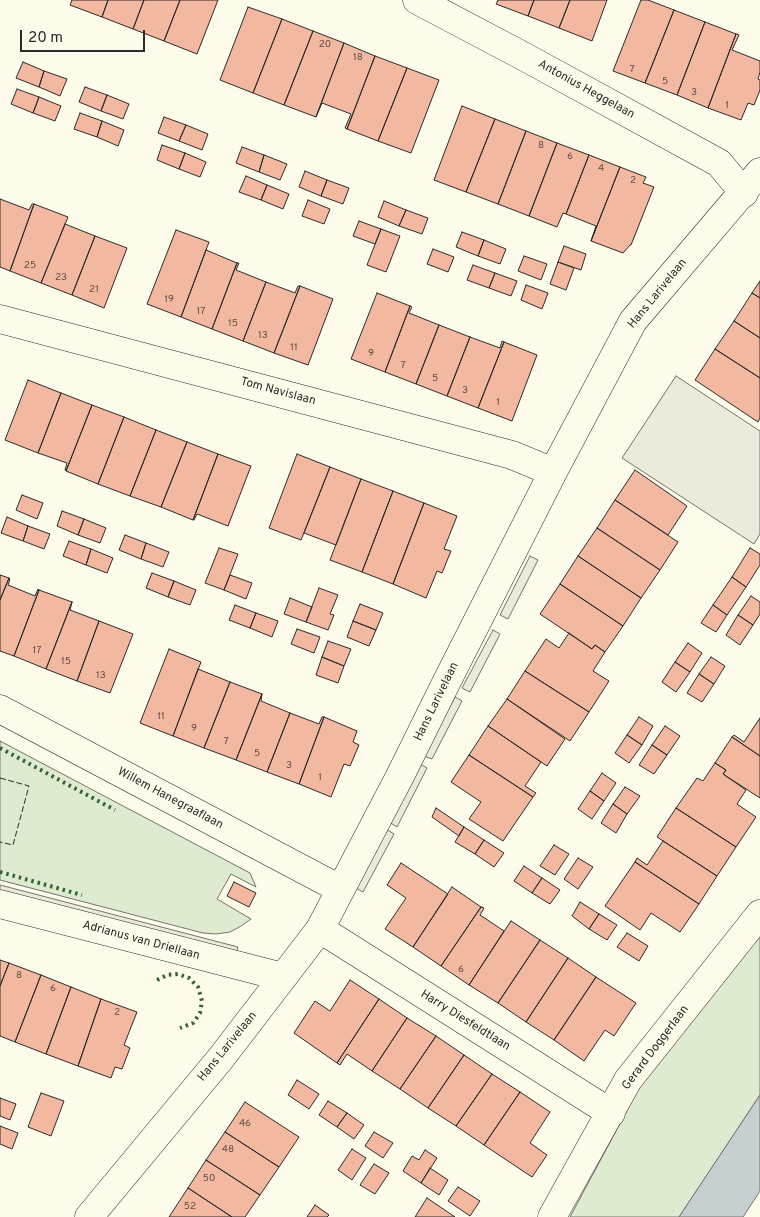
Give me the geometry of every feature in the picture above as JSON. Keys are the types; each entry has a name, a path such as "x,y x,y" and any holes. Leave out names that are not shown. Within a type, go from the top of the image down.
{"street":[{"name":"Antonius Heggelaan","path":"417,0 719,163 744,193"},
{"name":"Hans Larivelaan","path":"89,1217 221,1058 320,929 400,776 553,472 633,321 760,172"},
{"name":"Tom Navislaan","path":"0,319 512,455 553,472"},
{"name":"Willem Hanegraaflaan","path":"0,709 340,889"},
{"name":"Adrianus van Driellaan","path":"0,904 283,977"},
{"name":"Gerard Doggerlaan","path":"552,1217 628,1080 760,914"},
{"name":"Harry Diesfeldtlaan","path":"320,929 611,1113"}],"green space":[{"path":"0,741 250,873 256,887 231,874 217,899 251,919 230,932 203,933 0,880"},
{"path":"760,936 760,1095 679,1217 570,1217 639,1088"}],"shaded area":[{"path":"676,376 760,431 760,534 754,544 622,458"},
{"path":"530,556 538,560 508,619 500,615"},
{"path":"493,630 500,634 470,692 462,688"},
{"path":"455,697 462,701 432,759 424,756"},
{"path":"420,764 427,768 397,827 389,822"},
{"path":"386,829 394,834 363,892 356,888"},
{"path":"0,885 238,947 235,957 0,896"},
{"path":"760,1095 760,1191 743,1217 679,1217"}],"building":[{"path":"72,0 108,0 102,17 70,5"},
{"path":"108,0 144,0 133,29 102,17"},
{"path":"144,0 180,0 164,41 133,29"},
{"path":"180,0 218,0 197,54 164,41"},
{"path":"498,0 534,0 528,16 496,4"},
{"path":"534,0 570,0 559,28 528,16"},
{"path":"570,0 607,0 592,41 559,28"},
{"path":"641,0 648,0 674,10 645,83 613,71"},
{"path":"248,7 282,19 253,93 220,80"},
{"path":"674,10 705,22 677,95 645,83"},
{"path":"282,19 313,31 284,105 253,93"},
{"path":"705,22 736,34 708,108 677,95"},
{"path":"313,31 344,43 316,117 284,105"},
{"path":"736,34 739,35 732,50 760,61 758,79 760,80 760,90 754,105 748,103 741,120 708,108"},
{"path":"344,43 375,56 347,129 345,128 351,114 322,103 316,117"},
{"path":"375,56 407,68 378,141 347,129"},
{"path":"23,62 44,71 39,87 16,78"},
{"path":"407,68 439,80 411,153 378,141"},
{"path":"44,71 67,79 60,96 39,87"},
{"path":"85,87 107,95 101,111 79,102"},
{"path":"17,89 39,97 33,113 11,104"},
{"path":"107,95 129,104 123,119 101,111"},
{"path":"39,97 61,106 55,121 33,113"},
{"path":"462,106 495,119 466,192 434,180"},
{"path":"80,113 102,121 97,137 74,129"},
{"path":"164,117 186,125 179,141 158,133"},
{"path":"495,119 526,131 498,204 466,192"},
{"path":"102,121 124,130 118,146 97,137"},
{"path":"186,125 208,134 202,150 179,141"},
{"path":"526,131 557,143 529,216 498,204"},
{"path":"557,143 589,155 566,214 563,213 557,227 529,216"},
{"path":"162,145 185,153 179,169 157,160"},
{"path":"242,147 264,155 259,172 236,163"},
{"path":"185,153 206,162 200,177 179,169"},
{"path":"264,155 287,164 280,180 259,172"},
{"path":"589,155 620,167 591,241 596,226 566,214"},
{"path":"620,167 646,177 643,183 654,187 631,245 623,253 591,241"},
{"path":"305,171 327,180 321,196 299,187"},
{"path":"246,176 267,185 261,200 239,192"},
{"path":"327,180 349,188 343,204 321,196"},
{"path":"267,185 289,194 283,209 261,200"},
{"path":"0,199 29,210 32,204 34,204 10,271 0,267"},
{"path":"308,200 330,209 324,224 302,216"},
{"path":"384,201 406,210 399,226 378,217"},
{"path":"34,204 68,217 41,283 10,271"},
{"path":"406,210 428,218 422,234 399,226"},
{"path":"359,221 381,229 375,244 353,236"},
{"path":"65,224 95,236 72,295 41,283"},
{"path":"381,229 400,236 386,272 367,265"},
{"path":"176,230 209,242 181,317 147,304"},
{"path":"462,232 484,240 478,256 456,247"},
{"path":"95,236 127,248 104,308 72,295"},
{"path":"484,240 506,249 500,264 478,256"},
{"path":"564,246 586,254 581,270 558,262"},
{"path":"433,249 454,257 448,272 427,264"},
{"path":"206,250 237,263 212,329 181,317"},
{"path":"524,256 547,264 541,280 518,271"},
{"path":"558,262 574,268 566,290 550,284"},
{"path":"237,263 239,263 236,270 266,282 243,341 212,329"},
{"path":"473,265 495,273 489,288 467,280"},
{"path":"495,273 517,281 511,296 489,288"},
{"path":"760,281 760,298 752,293"},
{"path":"266,282 295,293 298,286 300,286 274,353 243,341"},
{"path":"526,285 548,293 542,309 521,300"},
{"path":"300,286 333,299 308,365 274,353"},
{"path":"377,293 410,306 385,372 351,359"},
{"path":"752,293 760,298 760,338 734,321"},
{"path":"410,306 412,307 409,313 439,325 416,384 385,372"},
{"path":"734,321 760,338 760,378 715,349"},
{"path":"439,325 470,337 447,396 416,384"},
{"path":"470,337 500,348 502,341 504,342 478,408 447,396"},
{"path":"504,342 537,355 512,421 478,408"},
{"path":"715,349 760,378 760,418 758,422 695,380"},
{"path":"28,380 61,393 38,453 5,440"},
{"path":"61,393 92,405 66,471 67,463 38,453"},
{"path":"92,405 124,417 98,484 66,471"},
{"path":"124,417 156,430 130,496 98,484"},
{"path":"156,430 187,442 161,507 130,496"},
{"path":"187,442 218,454 193,520 161,507"},
{"path":"218,454 251,466 228,526 197,514 193,520"},
{"path":"297,454 330,467 301,540 269,528"},
{"path":"330,467 361,479 336,545 304,533"},
{"path":"635,470 687,506 668,535 615,500"},
{"path":"361,479 393,491 362,572 330,560"},
{"path":"393,491 424,503 393,584 362,572"},
{"path":"22,495 43,503 37,519 16,510"},
{"path":"615,500 678,542 660,570 597,528"},
{"path":"424,503 457,516 444,549 451,551 442,573 437,571 426,598 393,584"},
{"path":"62,511 84,519 78,535 57,526"},
{"path":"7,517 28,526 23,541 1,533"},
{"path":"84,519 106,528 100,543 78,535"},
{"path":"28,526 50,534 44,549 23,541"},
{"path":"597,528 660,570 641,598 578,556"},
{"path":"125,535 146,543 141,559 119,550"},
{"path":"69,541 91,549 86,565 63,556"},
{"path":"146,543 169,552 163,567 141,559"},
{"path":"219,548 238,554 224,590 205,583"},
{"path":"750,548 760,554 760,565 746,587 732,577"},
{"path":"91,549 113,558 107,573 86,565"},
{"path":"578,556 641,598 623,626 560,584"},
{"path":"152,573 174,581 168,597 146,588"},
{"path":"0,575 9,578 0,600"},
{"path":"230,575 252,583 246,599 224,590"},
{"path":"732,577 746,587 727,615 713,605"},
{"path":"9,578 8,585 35,596 39,590 14,656 0,651 0,600"},
{"path":"174,581 196,590 190,605 168,597"},
{"path":"560,584 623,626 605,652 595,645 592,649 540,614"},
{"path":"319,588 338,595 330,614 334,615 328,630 306,622"},
{"path":"39,590 72,602 46,669 14,656"},
{"path":"751,596 760,602 760,614 753,625 738,615"},
{"path":"290,598 312,607 306,622 284,614"},
{"path":"72,602 70,610 99,621 77,681 46,669"},
{"path":"360,604 383,613 376,630 353,621"},
{"path":"235,605 256,613 250,628 229,620"},
{"path":"713,605 727,615 716,632 701,623"},
{"path":"256,613 278,621 272,637 250,628"},
{"path":"738,615 753,625 740,645 726,635"},
{"path":"99,621 133,634 110,693 77,681"},
{"path":"353,621 376,630 369,646 347,637"},
{"path":"297,629 320,637 314,653 291,644"},
{"path":"569,633 592,649 595,645 605,652 593,671 609,681 589,712 525,671 546,639 559,648"},
{"path":"328,641 351,649 344,666 322,657"},
{"path":"688,643 702,653 690,672 675,662"},
{"path":"169,649 201,662 173,736 140,723"},
{"path":"322,657 344,666 338,683 316,675"},
{"path":"711,657 725,666 714,684 699,674"},
{"path":"675,662 690,672 676,692 662,682"},
{"path":"198,669 230,682 204,748 173,736"},
{"path":"525,671 589,712 570,741 507,699"},
{"path":"699,674 714,684 702,702 687,693"},
{"path":"230,682 262,694 236,760 204,748"},
{"path":"262,694 261,701 290,713 267,772 236,760"},
{"path":"507,699 565,739 547,766 488,726"},
{"path":"290,713 319,724 322,717 324,717 299,784 267,772"},
{"path":"324,717 357,731 353,742 359,745 350,766 344,764 331,797 299,784"},
{"path":"639,717 653,726 642,745 627,735"},
{"path":"760,718 760,756 732,737 734,735 744,742"},
{"path":"488,726 541,762 525,786 536,793 533,797 469,755"},
{"path":"665,726 680,736 667,755 652,745"},
{"path":"627,735 642,745 629,763 615,753"},
{"path":"732,737 760,756 760,798 723,774 726,770 715,763"},
{"path":"652,745 667,755 654,774 639,765"},
{"path":"469,755 533,797 503,841 469,819 481,802 451,782"},
{"path":"715,763 726,770 723,774 746,790 737,804 756,817 736,847 676,808 697,778 703,781"},
{"path":"602,773 616,783 604,801 590,791"},
{"path":"625,787 640,796 627,814 613,804"},
{"path":"590,791 604,801 592,819 578,809"},
{"path":"613,804 627,814 616,833 601,823"},
{"path":"436,808 464,827 459,836 432,817"},
{"path":"676,808 736,847 717,876 657,837"},
{"path":"464,827 484,840 475,854 455,842"},
{"path":"484,840 504,853 494,867 475,854"},
{"path":"663,841 717,876 699,904 635,862 637,858 647,865"},
{"path":"554,845 569,854 555,875 540,866"},
{"path":"578,858 593,867 578,889 564,879"},
{"path":"635,862 699,904 680,932 651,913 640,930 605,906"},
{"path":"401,863 448,894 413,947 385,929 406,898 387,885"},
{"path":"524,866 542,878 532,893 514,881"},
{"path":"542,878 560,890 550,904 532,893"},
{"path":"234,882 256,893 249,907 227,896"},
{"path":"452,887 481,907 441,966 413,947"},
{"path":"580,902 599,914 589,929 572,916"},
{"path":"481,907 484,908 480,915 504,931 469,985 441,966"},
{"path":"599,914 617,925 607,940 589,929"},
{"path":"511,921 540,940 498,1003 469,985"},
{"path":"627,933 648,946 639,961 617,947"},
{"path":"540,940 568,958 526,1022 498,1003"},
{"path":"568,958 596,977 554,1040 526,1022"},
{"path":"0,960 9,963 0,986"},
{"path":"9,963 41,975 15,1042 0,1036 0,986"},
{"path":"41,975 71,987 46,1054 15,1042"},
{"path":"596,977 636,1003 614,1036 605,1030 584,1061 554,1040"},
{"path":"350,980 379,999 337,1063 294,1033 315,1001 330,1011"},
{"path":"71,987 101,999 78,1066 46,1054"},
{"path":"101,999 137,1012 124,1045 130,1048 122,1069 115,1067 111,1078 78,1066"},
{"path":"379,999 407,1018 372,1071 347,1054 340,1065 337,1063"},
{"path":"407,1018 436,1036 400,1089 372,1071"},
{"path":"436,1036 464,1055 428,1108 400,1089"},
{"path":"464,1055 492,1074 456,1126 428,1108"},
{"path":"492,1074 520,1092 484,1145 456,1126"},
{"path":"297,1080 319,1094 309,1109 288,1095"},
{"path":"520,1092 550,1112 530,1143 547,1155 532,1177 484,1145"},
{"path":"41,1093 64,1101 51,1136 28,1127"},
{"path":"0,1098 16,1104 10,1120 0,1116"},
{"path":"328,1101 347,1113 337,1127 319,1115"},
{"path":"245,1102 299,1137 279,1167 225,1132"},
{"path":"347,1113 364,1125 354,1139 337,1127"},
{"path":"0,1126 18,1133 12,1149 0,1144"},
{"path":"225,1132 279,1167 260,1195 206,1160"},
{"path":"374,1132 393,1143 383,1158 365,1146"},
{"path":"352,1149 366,1158 352,1180 338,1170"},
{"path":"425,1150 437,1158 421,1183 403,1171 412,1156 419,1160"},
{"path":"206,1160 260,1195 245,1217 232,1217 188,1188"},
{"path":"374,1164 389,1173 375,1194 360,1185"},
{"path":"430,1168 448,1180 439,1195 421,1183"},
{"path":"458,1187 480,1201 470,1216 448,1201"},
{"path":"188,1188 232,1217 169,1217"},
{"path":"427,1198 455,1217 415,1217"},
{"path":"315,1205 329,1215 327,1217 307,1217"}],"hedge":[{"path":"0,748 115,810"},
{"path":"0,872 82,895"},
{"path":"157,980 167,975 178,974 189,978 198,987 202,1001 200,1013 193,1023 180,1028"}],"fence":[{"path":"0,778 29,786 13,845 0,842"}]}
